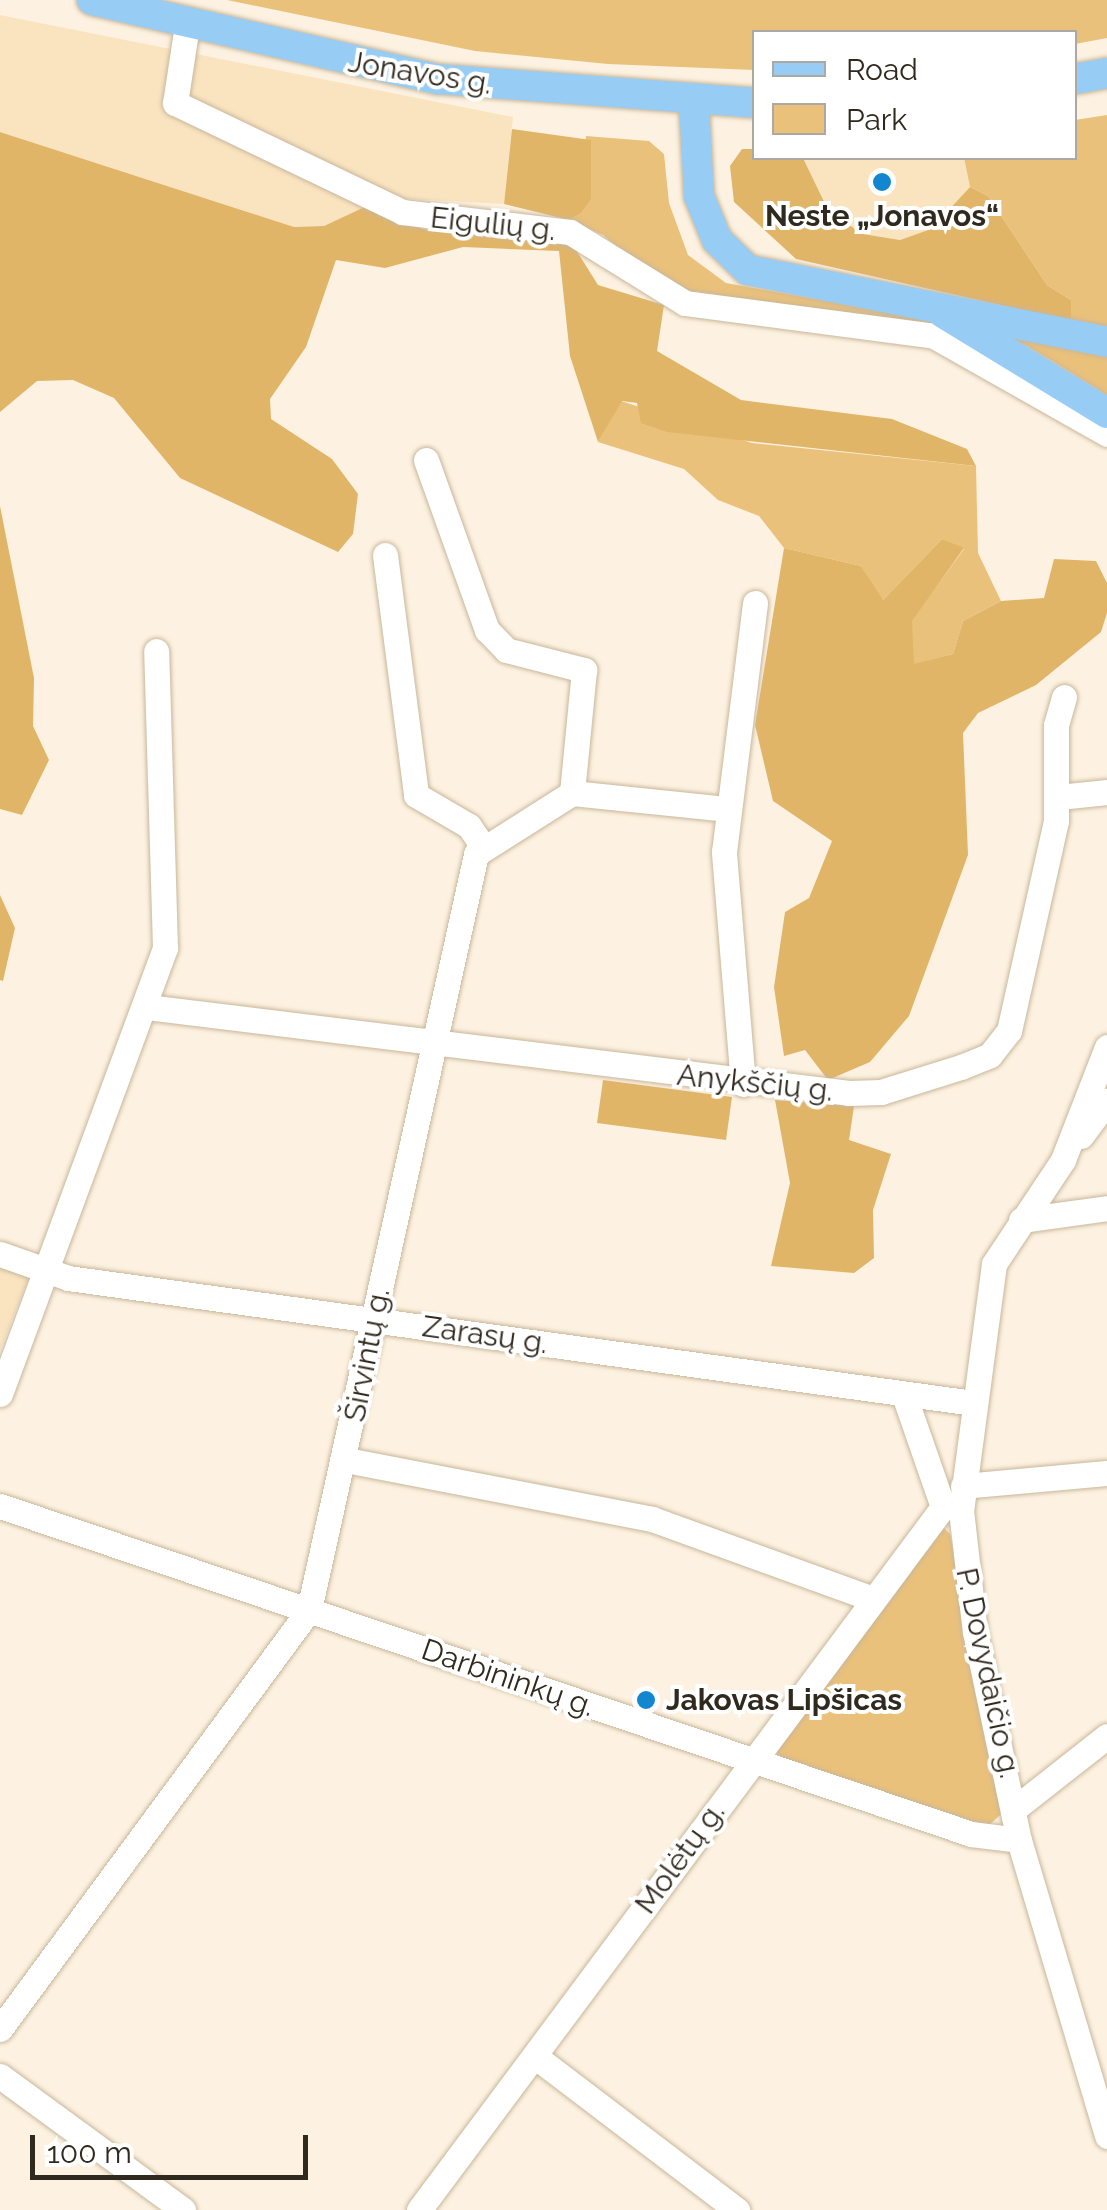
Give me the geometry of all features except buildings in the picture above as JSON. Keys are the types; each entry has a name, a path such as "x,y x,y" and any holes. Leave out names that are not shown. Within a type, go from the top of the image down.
{"main road":[{"name":"Jonavos g.","path":"92,0 187,25 453,81 694,103 752,103"},
{"path":"1077,78 1107,73"},
{"path":"694,103 699,196 730,257 762,276 927,304 1107,342"},
{"path":"927,304 1107,414"}],"street":[{"name":"Eigulių g.","path":"187,25 175,104 402,212 570,232 685,303 934,336 1107,434"},
{"path":"426,460 487,630 506,650 584,670 572,793"},
{"path":"385,555 416,795 469,826 482,844 572,793 726,810"},
{"path":"744,1084 726,810 755,604"},
{"path":"0,1394 147,1006 167,927 156,650"},
{"name":"Anykščių g.","path":"147,1006 744,1084 881,1092 999,1046 1059,798 1056,725 1064,697"},
{"path":"1059,798 1107,792"},
{"name":"Širvintų g.","path":"0,2030 309,1610 346,1460 432,1042 482,844"},
{"name":"P. Dovydaičio g.","path":"1107,1047 1063,1160 994,1264 956,1501 974,1632 1018,1806 1019,1840 1107,2136"},
{"path":"1063,1160 1107,1102"},
{"path":"1022,1220 1107,1208"},
{"name":"Zarasų g.","path":"0,1254 48,1272 974,1404"},
{"path":"904,1395 956,1501 1107,1473"},
{"path":"346,1460 652,1519 873,1600"},
{"name":"Molėtų g.","path":"419,2210 873,1600 956,1501"},
{"name":"Darbininkų g.","path":"0,1506 971,1834 1019,1840"},
{"path":"1018,1806 1107,1736"},
{"path":"536,2056 737,2210"},
{"path":"0,2076 183,2210"}],"shaded area":[{"path":"0,15 513,117 504,204 388,198 324,226 294,227 0,132"},
{"path":"512,129 591,140 591,199 580,214 569,220 504,204"},
{"path":"0,132 294,227 324,226 369,205 423,229 573,245 598,285 664,305 657,351 741,400 892,419 967,449 976,466 667,432 641,423 637,403 622,401 598,442 570,356 559,251 463,247 385,268 336,260 306,347 270,399 271,419 332,459 358,494 353,534 338,552 180,478 114,398 73,380 37,381 0,412"},
{"path":"742,149 752,149 752,160 804,160 829,212 863,234 900,240 931,229 970,187 988,196 1047,285 1071,300 1071,321 796,259 734,202 730,166"},
{"path":"804,160 964,160 970,187 931,229 900,240 863,234 829,212"},
{"path":"0,506 34,678 33,726 49,760 22,815 0,809"},
{"path":"942,539 964,548 912,621 914,664 953,654 963,621 1001,601 1044,598 1054,559 1096,561 1107,583 1107,613 1101,632 1036,685 978,713 963,733 968,855 909,1016 870,1062 828,1080 805,1050 784,1056 774,987 785,912 809,898 832,841 773,801 755,725 784,548 861,566 883,600"},
{"path":"0,895 15,928 3,981 0,980"},
{"path":"603,1080 732,1097 726,1140 597,1123"},
{"path":"775,1100 854,1106 849,1140 891,1154 873,1210 874,1258 854,1273 771,1266 790,1183"},
{"path":"0,1265 29,1277 0,1350"}],"green space":[{"path":"227,0 1107,0 1107,38 1077,44 1077,30 752,30 752,70 608,64 475,51"},
{"path":"1107,115 1107,330 1071,321 1071,300 1047,285 988,196 970,187 964,160 1077,160 1077,120"},
{"path":"586,136 649,141 664,154 669,203 688,255 726,283 929,320 972,346 666,288 603,235 569,220 580,214"},
{"path":"989,323 1107,351 1107,395 1054,362"},
{"path":"621,401 752,443 976,466 978,553 1001,601 963,621 953,654 913,665 911,621 964,549 942,539 882,601 861,566 784,548 759,516 718,500 684,469 598,442"},
{"path":"942,1526 950,1534 1007,1809 988,1826 786,1761 774,1751"}],"place":[{"name":"Neste „Jonavos“","path":"882,182"},
{"name":"Jakovas Lipšicas","path":"646,1700"}]}
